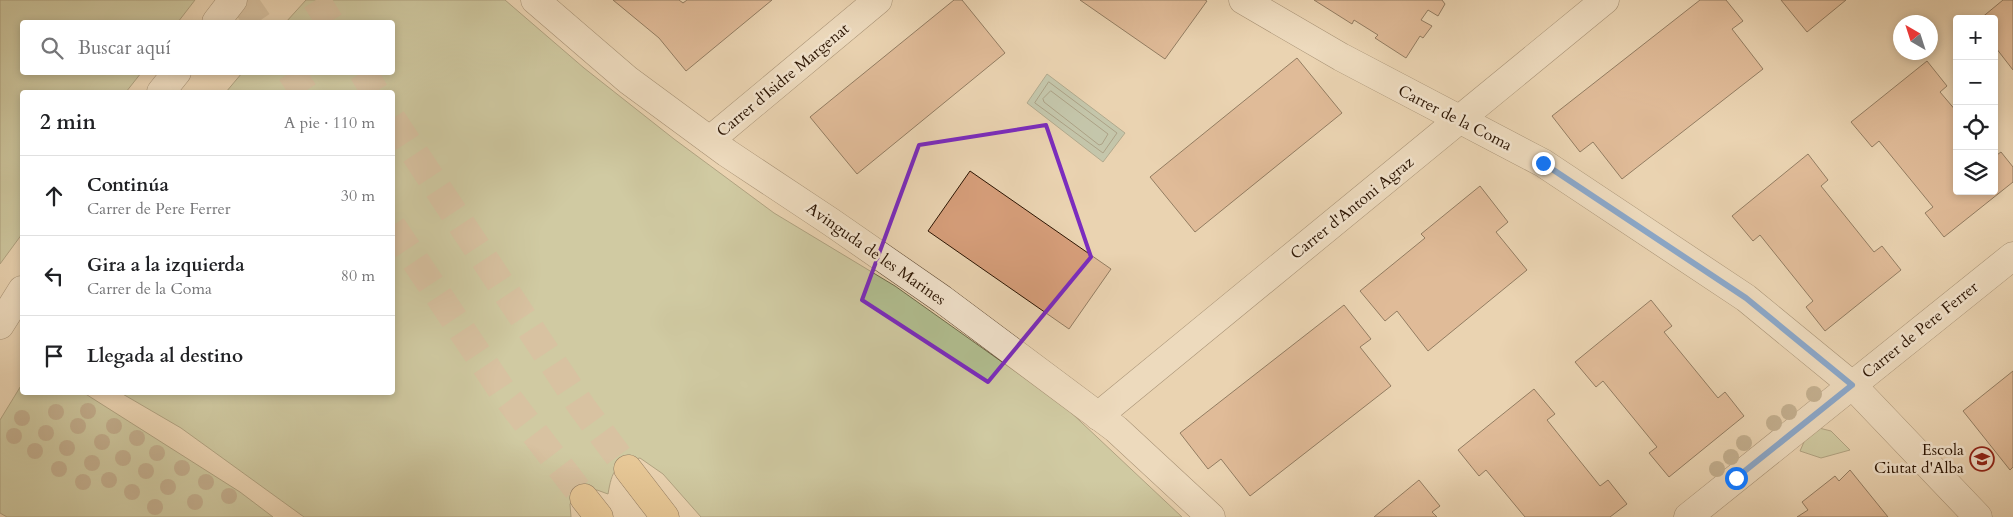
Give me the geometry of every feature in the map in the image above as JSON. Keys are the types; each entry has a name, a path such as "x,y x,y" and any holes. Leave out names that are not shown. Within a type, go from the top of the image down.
{"highway":[{"path":"628,469 665,517"}],"street":[{"path":"218,20 233,0"},
{"name":"Avinguda de les Marines","path":"535,0 628,80 710,140 934,294 1116,429 1211,517"},
{"name":"Carrer d'Isidre Margenat","path":"710,140 878,0"},
{"name":"Carrer de la Coma","path":"1243,0 1341,58 1543,163 1746,298 1852,385 1978,517"},
{"name":"Carrer d'Antoni Agraz","path":"1098,416 1605,0"},
{"path":"163,90 175,75"},
{"name":"Carrer de Pere Ferrer","path":"1688,517 2013,256"},
{"path":"0,325 20,293"}],"highlighted area":[{"path":"1046,125 1091,257 988,382 862,300 919,145"}],"shaded area":[{"path":"0,0 195,0 180,20 20,20 20,75 139,75 128,90 20,90 20,237 0,264"},
{"path":"306,0 505,0 584,68 674,139 774,213 895,286 1064,406 1182,517 701,517 663,474 640,458 625,462 616,469 611,479 608,494 597,490 579,493 570,504 571,517 304,517 181,428 124,395 395,395 395,90 228,90 240,75 395,75 395,20 288,20"},
{"path":"20,387 20,395 87,395 240,492 273,517 7,517 0,513 0,420"},
{"path":"1811,426 1831,431 1850,450 1821,458 1800,451"}],"water":[{"path":"1047,74 1125,133 1103,162 1027,103"}],"building":[{"path":"613,0 679,0 683,3 687,0 772,0 686,71 659,38"},
{"path":"954,0 962,0 1005,53 857,174 810,117"},
{"path":"1080,0 1205,0 1207,1 1165,59"},
{"path":"1314,0 1442,0 1445,4 1438,16 1428,10 1421,20 1432,26 1423,38 1420,36 1406,58 1375,38 1378,35 1354,20 1352,24"},
{"path":"1700,0 1726,0 1743,21 1732,29 1763,69 1622,179 1593,142 1580,152 1552,116"},
{"path":"1781,0 1846,0 1807,32"},
{"path":"2003,0 2013,0 2013,70 1998,51 1998,15 1985,15"},
{"path":"1297,58 1342,113 1195,232 1150,177"},
{"path":"1927,61 1947,86 1940,92 1953,107 1953,195 1997,195 1944,237 1925,213 1933,207 1879,141 1872,147 1851,122"},
{"path":"2001,152 2013,167 2013,182 1998,194 1998,154"},
{"path":"1808,154 1828,180 1821,186 1874,252 1882,246 1901,270 1825,331 1806,307 1813,301 1760,235 1753,241 1732,216"},
{"path":"970,171 1111,269 1069,329 928,231"},
{"path":"1480,186 1508,222 1496,232 1527,270 1428,351 1397,311 1385,321 1360,291 1425,238 1421,234"},
{"path":"1651,300 1672,326 1664,332 1718,398 1725,392 1744,416 1669,477 1649,453 1657,447 1603,381 1596,387 1575,362"},
{"path":"1344,305 1371,339 1360,347 1391,386 1250,496 1221,459 1208,469 1180,433"},
{"path":"2013,371 2013,467 2010,470 1963,411"},
{"path":"1534,389 1555,414 1547,420 1600,486 1608,480 1627,504 1610,517 1525,517 1486,470 1479,476 1458,450"},
{"path":"1850,470 1888,517 1797,517 1808,510 1802,502 1835,476 1839,481"},
{"path":"1419,480 1440,506 1432,512 1437,517 1374,517"}],"tunnel":[{"path":"243,0 257,20"},
{"path":"316,0 329,20"},
{"path":"293,75 303,90"},
{"path":"365,75 374,90"},
{"path":"395,124 582,407 628,469"},
{"path":"395,230 501,389 584,498"}],"place":[{"name":"Escola Ciutat d'Alba","path":"1982,459"}],"route":[{"path":"1543,163 1746,298 1800,345 1852,385 1736,478"}]}
